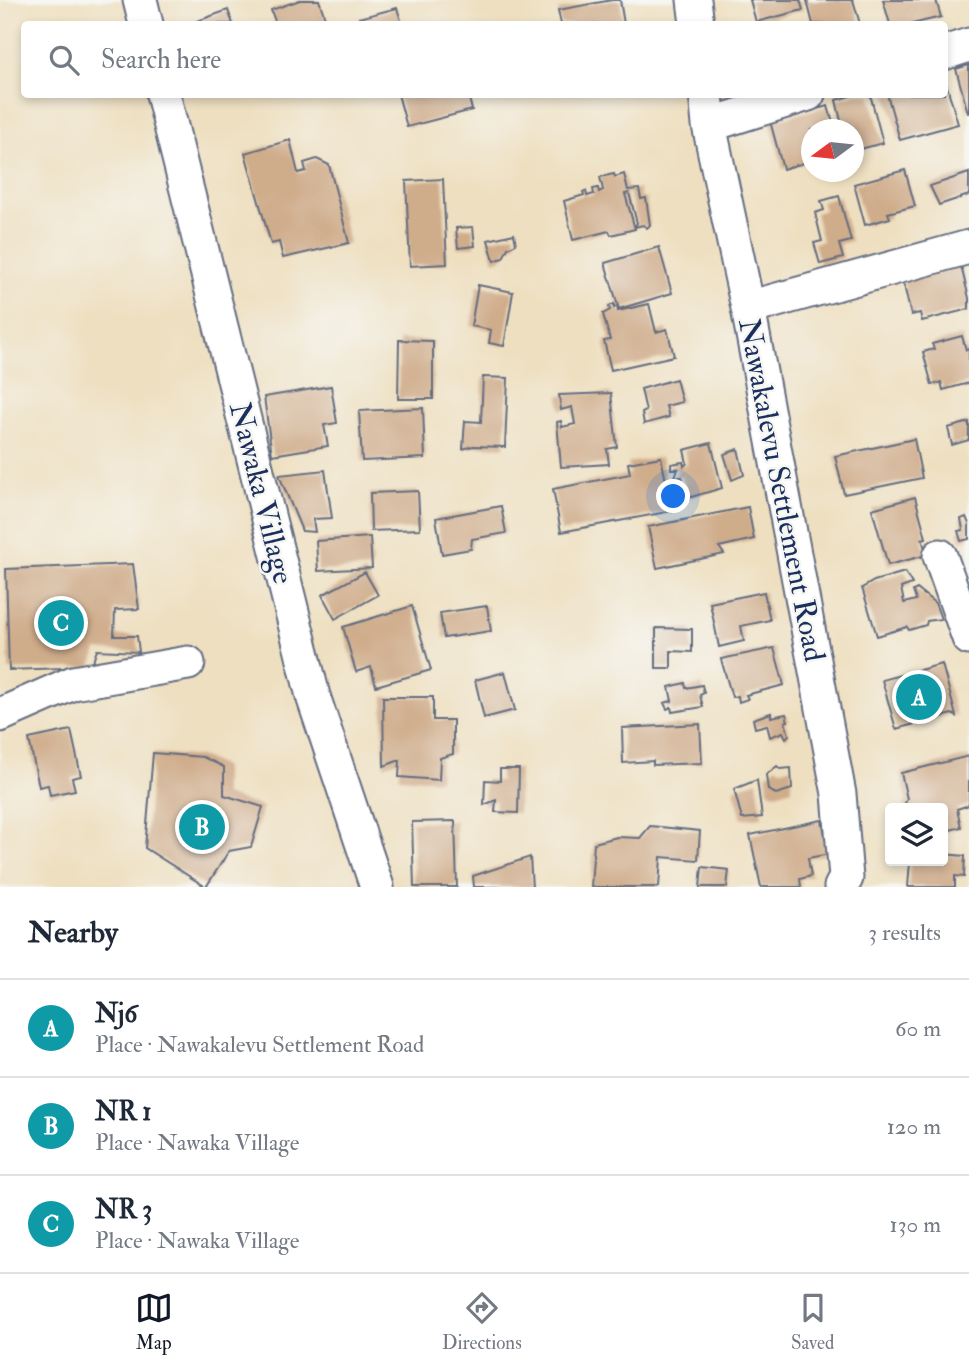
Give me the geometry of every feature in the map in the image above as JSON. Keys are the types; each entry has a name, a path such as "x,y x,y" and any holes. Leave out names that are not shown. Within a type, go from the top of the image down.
{"street":[{"path":"140,0 145,21"},
{"path":"694,0 697,21"},
{"path":"948,51 969,45"},
{"name":"Nawaka Village","path":"164,98 313,696 377,887"},
{"path":"707,110 783,98"},
{"name":"Nawakalevu Settlement Road","path":"707,110 748,308 839,794 846,878 841,887"},
{"path":"748,308 969,247"},
{"path":"940,556 969,638"},
{"path":"0,715 73,683 188,663"}],"building":[{"path":"300,0 319,0 326,21 275,21 271,10"},
{"path":"620,0 624,21 560,21 558,10"},
{"path":"750,0 800,0 803,10 756,21"},
{"path":"853,0 859,21 812,21 807,1"},
{"path":"883,0 936,0 941,17 924,21 889,21"},
{"path":"397,8 401,21 360,21 359,18"},
{"path":"228,10 232,21 197,21"},
{"path":"969,65 969,113 968,113 956,69"},
{"path":"948,90 958,124 900,140 888,98 948,98"},
{"path":"399,98 469,98 472,110 407,127"},
{"path":"871,98 883,143 864,148 864,119 840,119 836,100"},
{"path":"828,106 832,119 801,119 801,164 783,169 770,121"},
{"path":"290,140 298,173 306,171 304,163 317,159 329,165 349,243 283,258 279,242 271,244 245,153"},
{"path":"905,170 915,206 888,213 890,218 865,225 854,184"},
{"path":"969,173 969,195 939,205 930,186"},
{"path":"614,174 615,177 624,174 628,190 639,189 641,199 646,198 650,225 647,228 643,225 635,227 637,223 629,193 625,194 635,229 611,235 609,231 573,240 564,201 584,195 583,192 586,191 587,196 594,194 593,189 598,188 599,192 603,190 600,177"},
{"path":"443,179 447,264 410,266 406,181"},
{"path":"839,196 851,241 839,244 843,258 820,264 814,243 822,241 815,213 824,210 821,201"},
{"path":"473,227 475,246 458,248 456,228"},
{"path":"514,234 516,244 508,248 503,258 494,261 488,240"},
{"path":"659,247 672,293 619,309 605,263"},
{"path":"961,266 969,309 922,321 920,313 911,315 903,281"},
{"path":"478,285 513,292 504,346 489,343 491,330 471,326"},
{"path":"614,304 618,311 649,304 656,332 667,329 674,356 611,370 604,341 610,340 603,314"},
{"path":"962,336 966,350 969,349 969,383 943,390 941,382 932,385 923,352 934,349 932,344"},
{"path":"399,340 433,341 433,399 398,399"},
{"path":"483,377 508,378 505,447 473,446 463,449 465,421 481,422"},
{"path":"676,379 682,402 666,406 669,417 644,424 642,413 646,411 641,389"},
{"path":"331,386 337,423 324,425 328,446 272,455 264,397"},
{"path":"611,393 617,447 607,449 609,464 561,467 557,422 561,421 562,427 575,424 572,407 561,410 559,395"},
{"path":"423,408 425,458 362,461 359,411"},
{"path":"969,422 969,440 952,445 948,428"},
{"path":"914,439 922,478 844,494 835,456"},
{"path":"711,443 722,488 688,498 682,477 675,477 678,469 671,469 671,464 683,462 684,466 687,463 684,450"},
{"path":"738,449 744,475 732,480 724,454"},
{"path":"661,457 672,511 561,532 553,489 630,474 628,463"},
{"path":"325,470 332,518 313,519 315,532 302,531 279,475"},
{"path":"418,491 420,529 371,531 370,493"},
{"path":"915,497 926,538 922,539 927,555 888,565 872,509"},
{"path":"501,506 506,533 472,539 471,549 442,554 436,518"},
{"path":"748,507 754,539 719,547 724,554 657,568 648,527"},
{"path":"966,517 969,539 961,541 958,531 963,530 961,519"},
{"path":"370,537 372,568 318,571 316,541"},
{"path":"133,564 139,609 115,610 114,636 137,636 139,652 97,650 91,667 9,670 6,569"},
{"path":"365,572 378,595 335,619 322,595"},
{"path":"905,572 912,584 901,588 904,603 916,600 913,591 917,589 935,603 941,619 927,621 926,625 909,630 907,627 877,636 862,588 874,581"},
{"path":"764,592 770,620 741,626 744,641 719,647 710,603"},
{"path":"412,606 431,670 376,686 371,667 356,672 343,627"},
{"path":"487,606 491,631 444,638 440,613"},
{"path":"656,628 692,629 692,652 671,651 671,668 656,668"},
{"path":"774,648 784,685 746,695 748,699 739,702 738,696 732,697 721,659"},
{"path":"942,664 956,716 952,714 896,729 882,680"},
{"path":"505,672 515,710 484,718 475,680"},
{"path":"685,683 686,688 702,685 704,693 700,695 703,707 672,712 671,707 667,709 664,703 672,701 669,687"},
{"path":"383,697 433,697 433,720 453,720 453,754 440,758 439,780 399,777 400,760 384,766"},
{"path":"771,713 771,717 786,714 788,721 785,722 789,735 786,738 783,732 770,737 767,725 755,728 753,719"},
{"path":"700,724 702,763 623,763 622,728"},
{"path":"71,730 81,776 72,778 75,790 50,795 48,785 39,787 29,739"},
{"path":"153,753 203,757 224,767 224,795 263,807 251,847 229,851 206,887 145,848"},
{"path":"969,756 969,805 957,809 961,827 948,831 948,803 905,803 907,799 901,773"},
{"path":"777,766 780,769 791,768 792,789 776,794 768,790 766,775"},
{"path":"500,769 519,769 518,813 495,812 496,800 484,805 485,780 500,781"},
{"path":"757,780 762,817 742,819 734,789"},
{"path":"822,820 829,854 808,858 811,876 800,879 801,887 761,887 750,835"},
{"path":"455,821 457,887 414,887 412,822"},
{"path":"650,826 700,831 698,860 661,857 659,887 591,887 594,843 617,837 640,838"},
{"path":"948,854 965,856 964,877 955,876 955,887 908,887 910,866 948,866"},
{"path":"530,857 532,887 474,887 473,876"},
{"path":"702,867 729,870 727,887 700,887"}],"place":[{"name":"NR 3","path":"61,623"},
{"name":"Nj6","path":"919,697"},
{"name":"NR 1","path":"202,827"}]}
